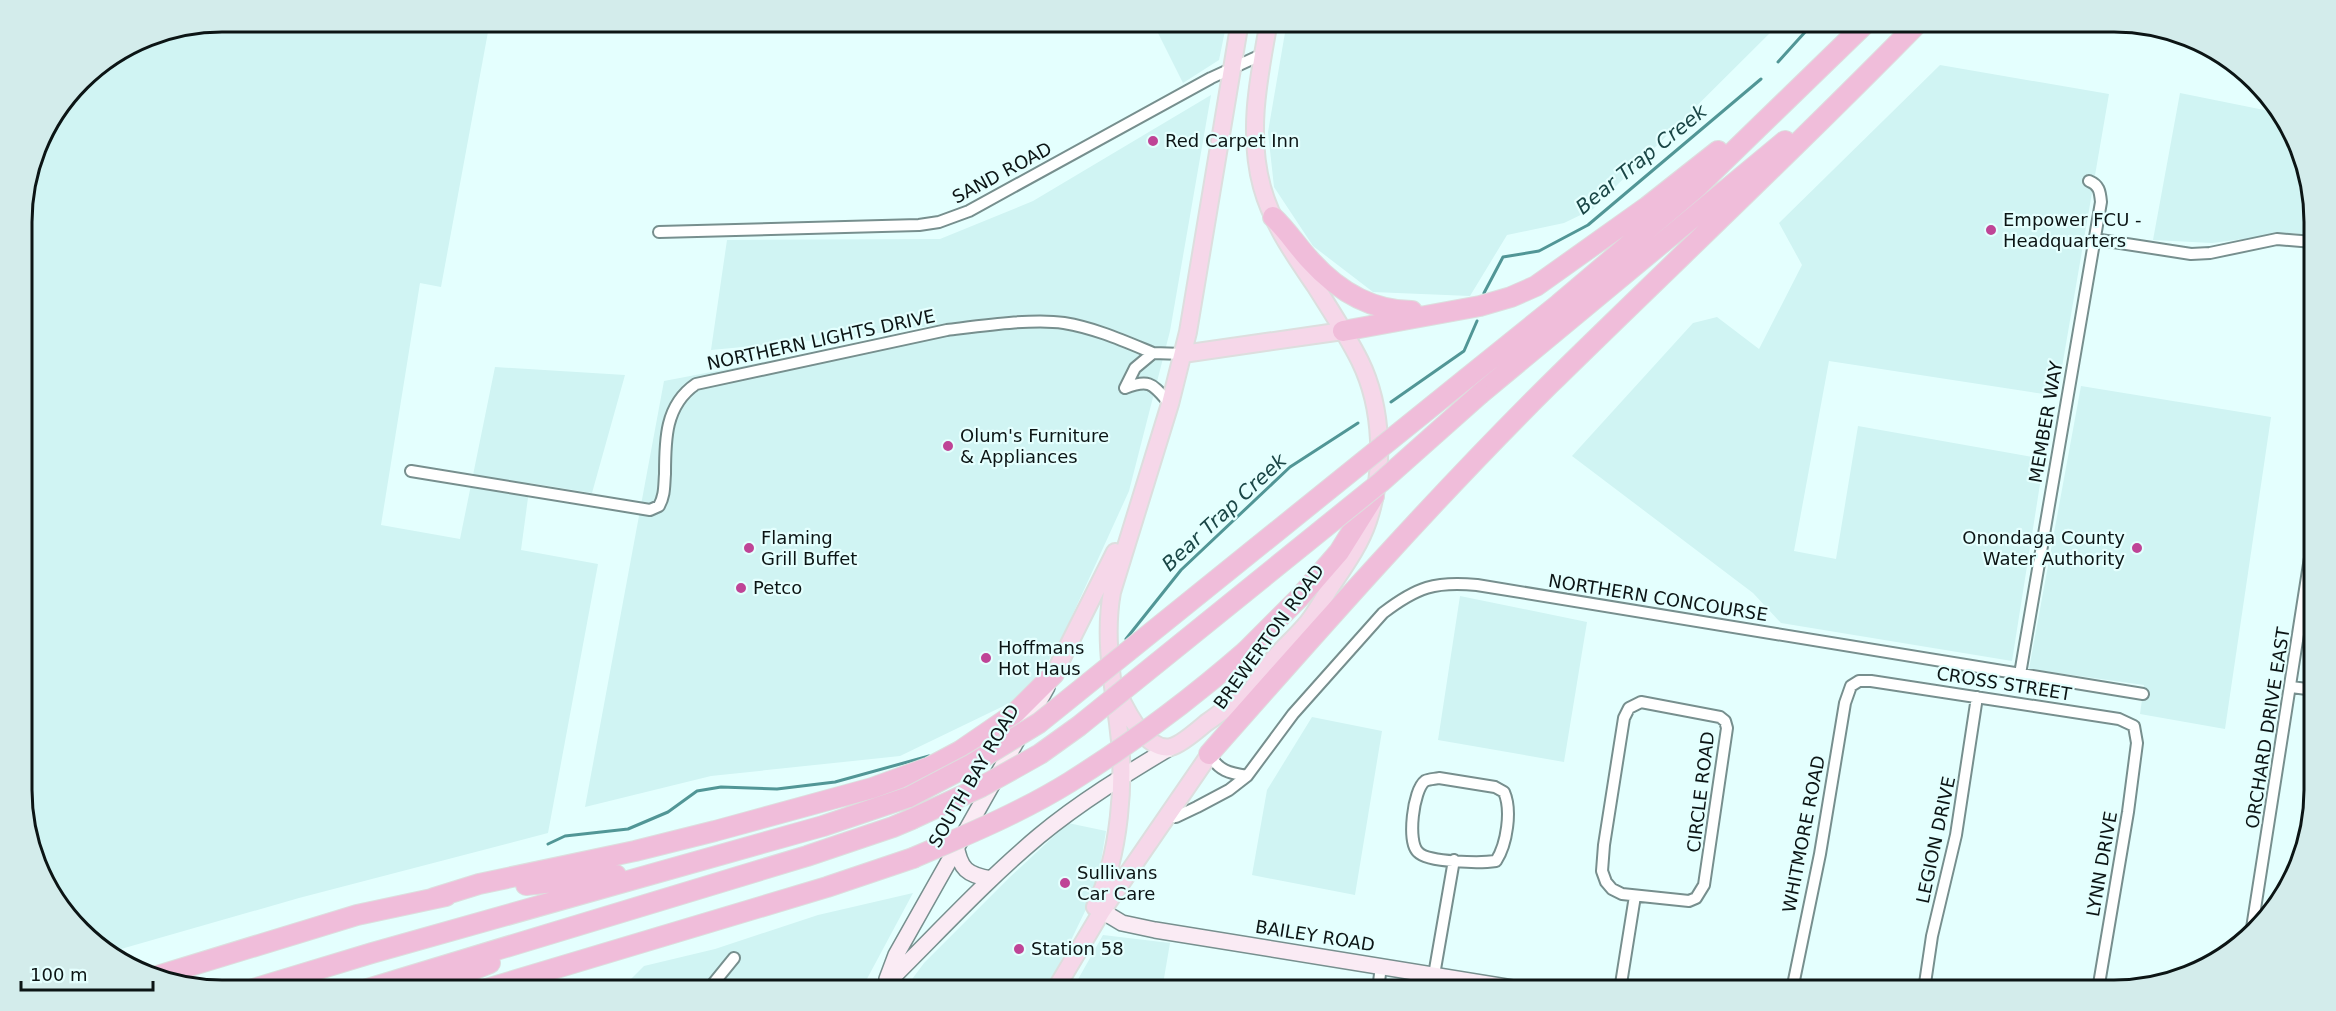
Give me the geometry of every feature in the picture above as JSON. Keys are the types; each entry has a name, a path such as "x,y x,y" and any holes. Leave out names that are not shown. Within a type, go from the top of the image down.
{"highway":[{"path":"283,980 824,826 909,796 972,764 1039,723 1559,304 1697,187 1858,31"},
{"path":"1309,621 1433,504 1550,385 1752,190 1910,31"},
{"path":"397,980 807,856 912,819 981,787 1040,754 1079,726 1381,483 1480,394 1872,70"},
{"path":"1343,331 1511,297 1536,286 1647,207 1803,84"},
{"path":"1273,217 1332,282 1369,304 1393,311 1450,311"},
{"path":"517,980 827,887 913,858 1012,814 1069,782 1193,696 1246,651 1299,598 1339,552 1374,496"},
{"path":"1209,754 1433,504"},
{"path":"170,972 357,915 434,898 479,884 714,831 872,788 930,767 960,751 1014,714 1054,674"},
{"path":"434,898 681,867"},
{"path":"448,980 605,917"},
{"path":"161,969 207,960"}],"main road":[{"name":"BREWERTON ROAD","path":"1102,903 1115,842 1121,777 1118,725 1107,633 1109,609 1112,592 1145,489 1183,354 1210,208 1238,31"},
{"name":"BREWERTON ROAD","path":"1061,980 1102,903 1166,817 1266,669 1309,621 1351,556 1368,522 1374,496 1378,435 1373,402 1360,362 1273,217 1262,185 1256,151 1255,110 1267,31"},
{"path":"1183,354 1343,331"},
{"name":"SOUTH BAY ROAD","path":"886,980 896,955 956,845 1087,612 1145,489"},
{"name":"SOUTH BAY ROAD","path":"890,980 991,879 1066,814 1197,730 1237,699 1266,669"},
{"path":"1112,682 1134,724 1154,741 1172,747"},
{"path":"956,845 958,859 963,868 973,875 991,879"},
{"name":"BAILEY ROAD","path":"1102,903 1122,923 1461,979"}],"street":[{"name":"SAND ROAD","path":"659,232 919,225 939,222 969,211 1232,68 1263,54"},
{"name":"MEMBER WAY","path":"2020,674 2101,202 2100,191 2089,181"},
{"path":"2094,239 2191,254 2210,253 2277,239 2304,241"},
{"name":"NORTHERN LIGHTS DRIVE","path":"411,471 650,510 659,506 664,494 666,450 673,409 679,399 696,384 947,330 981,326 1063,323 1089,329 1153,352"},
{"path":"1170,404 1150,383 1140,382 1125,388 1135,368 1153,352 1183,354"},
{"name":"NORTHERN CONCOURSE","path":"1166,817 1176,817 1197,807 1229,790 1247,776 1293,714 1383,613 1425,587 1449,583 1477,585 2143,694"},
{"name":"ORCHARD DRIVE EAST","path":"2254,919 2304,599"},
{"name":"CROSS STREET","path":"1851,686 1859,681 1871,681 2119,719 2134,726 2137,743"},
{"name":"WHITMORE ROAD","path":"1794,979 1820,854 1845,703 1851,686"},
{"path":"2291,687 2304,689"},
{"name":"LEGION DRIVE","path":"1926,979 1932,936 1956,835 1977,697"},
{"name":"CIRCLE ROAD","path":"1641,702 1720,717 1725,721 1727,736 1704,885 1696,898 1689,901 1635,896 1622,894 1612,889 1606,882 1602,871 1624,718 1629,708 1641,702"},
{"name":"LYNN DRIVE","path":"2100,979 2137,743"},
{"path":"1209,754 1219,769 1247,776"},
{"path":"1439,778 1495,787 1504,792 1508,800 1501,854 1496,861 1454,860 1421,855 1413,846 1414,812 1419,788 1426,780 1439,778"},
{"path":"1434,975 1454,860"},
{"path":"1622,979 1635,896"},
{"path":"716,980 734,958"},
{"path":"1380,979 1382,966"}],"shaded area":[{"path":"1225,31 1219,60 1183,83 1157,32"},
{"path":"1285,31 1772,31 1593,209 1564,223 1507,235 1470,296 1373,292 1313,246 1274,187 1268,132"},
{"path":"209,32 488,32 441,287 420,283 381,525 460,539 495,367 625,375 592,493 530,483 521,550 598,564 548,833 299,898 119,949 87,924 71,905 57,885 46,862 33,815 32,790 32,209 38,172 51,137 79,96 96,79 126,57 160,42 184,35"},
{"path":"1940,65 2109,94 2057,396 1829,361 1794,551 1836,559 1858,426 2044,459 2012,661 1781,623 1753,593 1572,456 1693,323 1717,317 1759,349 1802,265 1779,223"},
{"path":"2180,93 2268,111 2279,126 2298,172 2303,196 2304,235 2293,233 2212,243 2153,240"},
{"path":"1211,95 1170,331 1129,491 1057,649 1020,698 900,756 711,776 585,807 664,381 1005,316 848,337 711,350 727,240 940,239 1033,201"},
{"path":"2081,386 2271,417 2225,729 2140,714 2144,685 2029,669"},
{"path":"1460,596 1587,622 1564,762 1438,740"},
{"path":"1312,717 1382,731 1355,895 1252,875 1267,790"},
{"path":"1068,823 1106,831 1099,873 1089,903 1052,980 912,980 924,963"},
{"path":"913,893 867,980 630,980 644,966 715,949 818,915"},
{"path":"1103,935 1170,943 1164,980 1078,980"}],"waterway":[{"name":"Bear Trap Creek","path":"1778,62 1806,31"},
{"name":"Bear Trap Creek","path":"1484,293 1503,257 1539,251 1588,225 1761,79"},
{"name":"Bear Trap Creek","path":"1391,402 1464,351 1477,321"},
{"name":"Bear Trap Creek","path":"1126,639 1181,570 1290,467 1358,423"},
{"name":"Bear Trap Creek","path":"548,844 565,836 628,829 668,812 697,791 721,787 777,789 835,782 929,756"}],"place":[{"name":"Red Carpet Inn","path":"1153,141"},
{"name":"Empower FCU - Headquarters","path":"1991,230"},
{"name":"Olum's Furniture & Appliances","path":"948,446"},
{"name":"Flaming Grill Buffet","path":"749,548"},
{"name":"Onondaga County Water Authority","path":"2137,548"},
{"name":"Petco","path":"741,588"},
{"name":"Hoffmans Hot Haus","path":"986,658"},
{"name":"Sullivans Car Care","path":"1065,883"},
{"name":"Station 58","path":"1019,949"}]}
